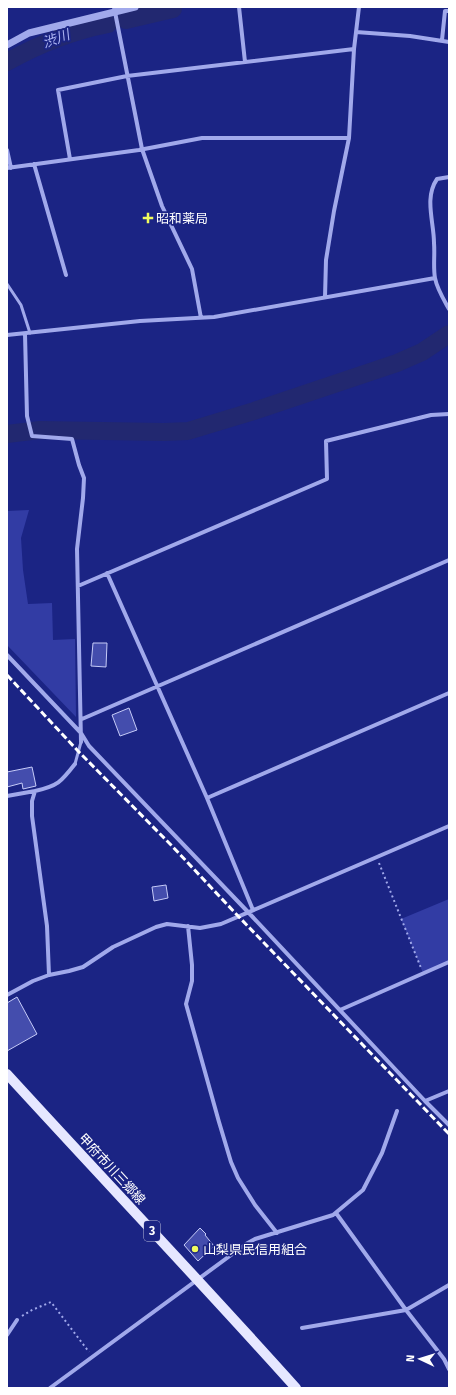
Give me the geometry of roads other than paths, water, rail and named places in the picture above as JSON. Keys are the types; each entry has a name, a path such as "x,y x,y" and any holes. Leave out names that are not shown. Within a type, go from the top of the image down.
{"main road":[{"name":"甲府市川三郷線","path":"7,1074 198,1279 296,1388"}],"street":[{"path":"7,45 29,33 115,9 135,7"},
{"path":"239,7 245,62"},
{"path":"325,297 326,260 334,211 349,138 358,7"},
{"path":"115,9 142,149 162,206 192,269 201,318"},
{"path":"442,40 445,11 449,11"},
{"path":"356,32 410,36 449,42"},
{"path":"70,159 58,90 127,76 354,49"},
{"path":"7,150 9,168 142,149 202,138 349,138"},
{"path":"34,164 66,275"},
{"path":"449,177 437,179 433,186 430,205 434,241 435,278 444,301 449,309"},
{"path":"7,335 140,320 214,317 435,278"},
{"path":"25,334 27,416 32,436 72,439 84,478 77,549 82,719 81,742"},
{"path":"78,586 327,479 326,441 431,415 449,414"},
{"path":"82,719 449,560"},
{"path":"107,573 207,798 253,910"},
{"path":"7,655 81,733 89,746 449,1125"},
{"path":"207,798 449,693"},
{"path":"7,796 51,787 61,782 75,764"},
{"path":"35,791 32,801 32,816 47,926 49,975"},
{"path":"7,995 33,980 49,975 69,972 83,967 113,948 156,927 167,924 200,928 221,924 449,826"},
{"path":"188,926 192,981 186,1004 219,1122 238,1178 255,1205 277,1233"},
{"path":"340,1010 449,962"},
{"path":"425,1101 449,1090"},
{"path":"50,1388 246,1244 336,1213 363,1190 382,1153 397,1111"},
{"path":"336,1213 406,1310 444,1359 449,1369"},
{"path":"302,1328 406,1310 449,1285"},
{"path":"7,1335 17,1320"}],"lane":[{"path":"7,284 21,305 30,333"},
{"path":"75,764 81,742"}],"waterway":[{"name":"渋川","path":"126,20 173,9 173,7"},
{"name":"渋川","path":"7,62 31,49 56,39 82,30 108,24"},
{"path":"7,434 40,430 188,431 254,411 397,363 422,352 449,334"}],"railway":[{"path":"7,675 78,751 172,846 449,1134"}],"place":[{"name":"昭和薬局","path":"148,218"},
{"name":"山梨県民信用組合","path":"195,1249"}]}
